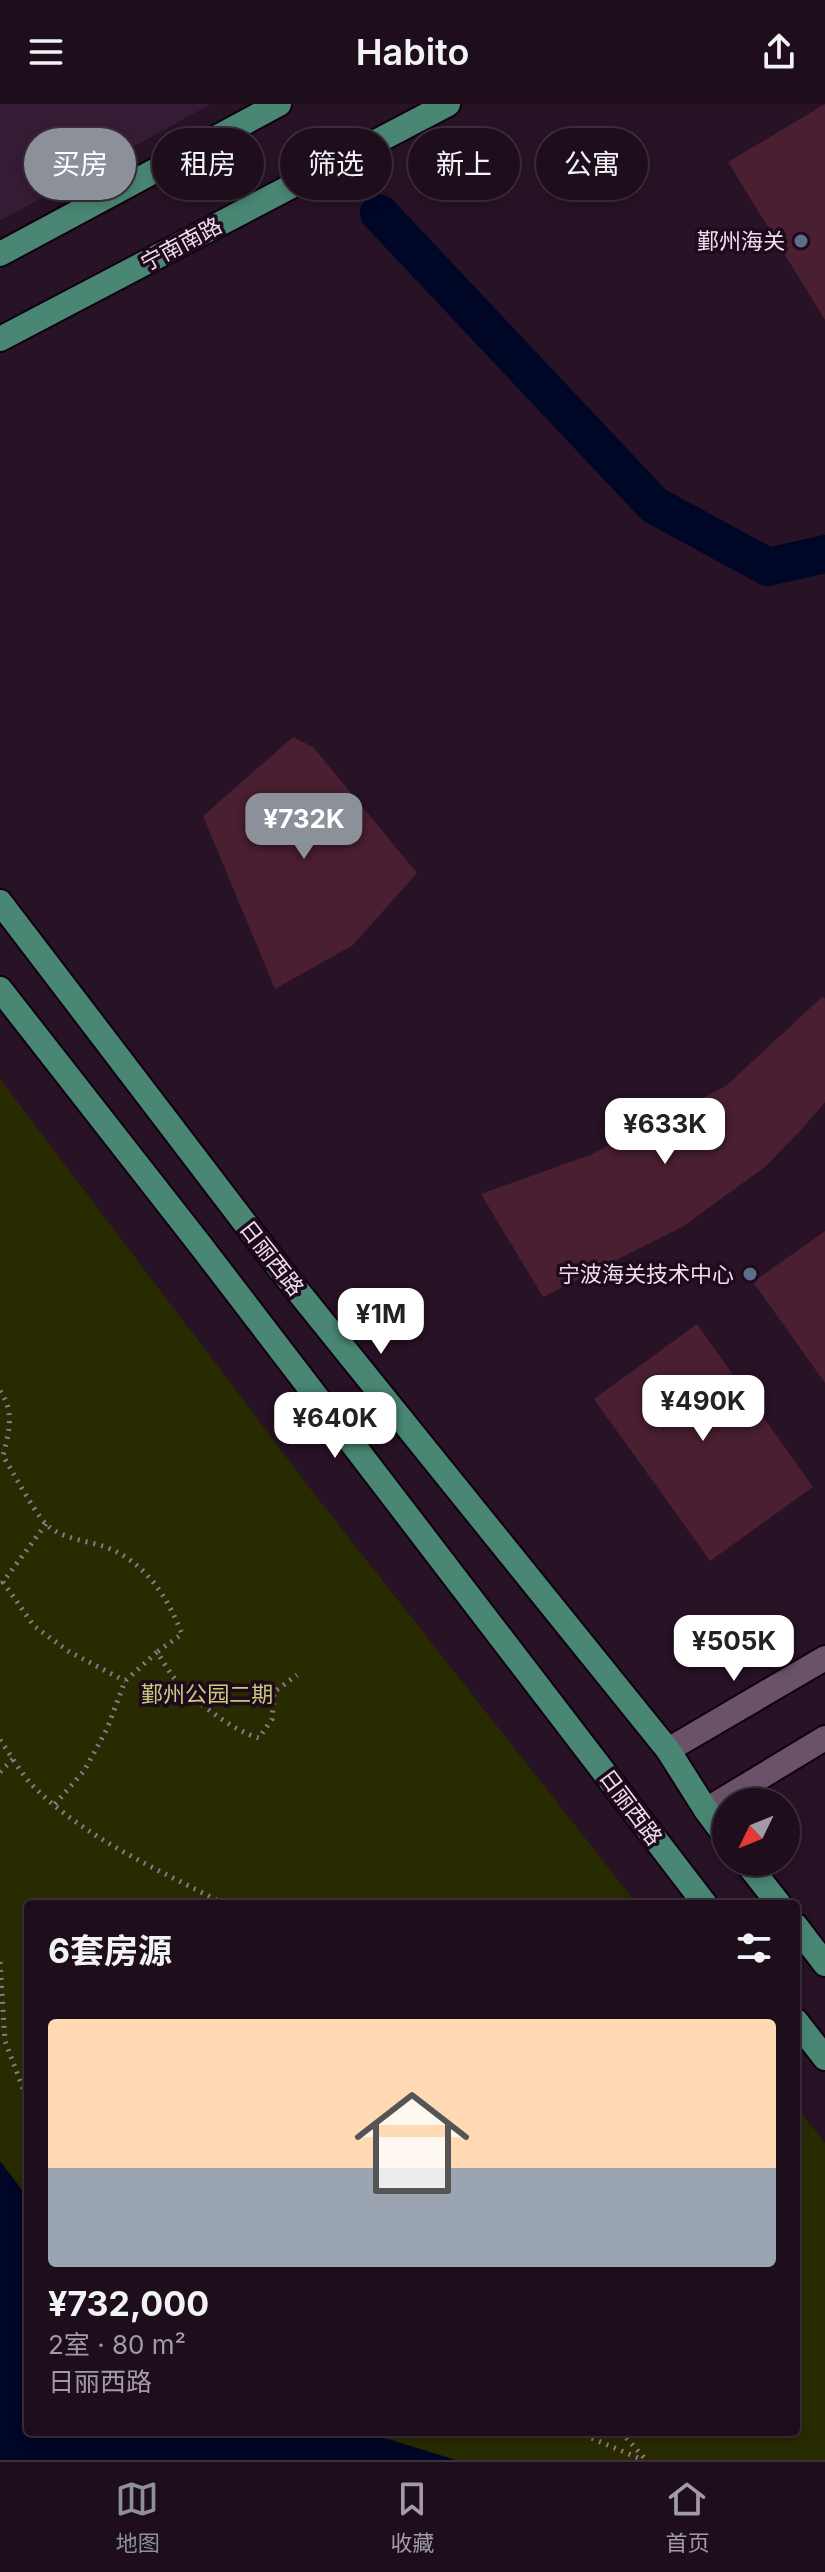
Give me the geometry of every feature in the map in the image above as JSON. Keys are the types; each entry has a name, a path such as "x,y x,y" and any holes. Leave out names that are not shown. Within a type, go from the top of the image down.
{"main road":[{"path":"0,254 279,104"},
{"name":"宁南南路","path":"0,339 448,104"},
{"name":"日丽西路","path":"0,902 280,1269 668,1750 712,1818"},
{"name":"日丽西路","path":"0,989 702,1900"},
{"path":"757,1876 776,1900"},
{"path":"800,1931 825,1964"},
{"path":"800,2026 825,2058"}],"street":[{"path":"668,1750 825,1658"},
{"path":"706,1810 825,1738"}],"path":[{"path":"0,1391 9,1403 10,1428 2,1457 46,1524 73,1539 110,1549 145,1572 171,1604 182,1634 125,1681 107,1729 84,1771 55,1804"},
{"path":"46,1524 3,1582 34,1626 68,1651 125,1681"},
{"path":"157,1652 175,1679 210,1709 245,1734 259,1738 272,1719 274,1692 297,1675"},
{"path":"0,1740 31,1784 74,1820 131,1857 216,1900"},
{"path":"0,1772 13,1759"},
{"path":"0,1962 5,2041 24,2091"},
{"path":"587,2436 644,2460"},
{"path":"624,2436 644,2460"}],"shaded area":[{"path":"0,104 211,104 168,128 152,128 152,137 136,146 136,128 24,128 24,200 38,200 0,221"}],"green space":[{"name":"鄞州公园二期","path":"0,1079 316,1496 634,1900 24,1900 24,2436 800,2436 800,2111 825,2143 825,2460 0,2460"}],"water":[{"path":"0,2161 24,2193 24,2436 373,2436 456,2460 0,2460"}],"building":[{"name":"鄞州海关","path":"825,104 825,320 728,162"},
{"path":"293,737 313,747 417,873 353,945 275,989 203,816"},
{"path":"823,996 825,1102 801,1130 765,1167 682,1227 543,1297 481,1194 590,1155 726,1086"},
{"path":"825,1231 825,1383 753,1282"},
{"path":"697,1324 813,1487 710,1561 594,1399"}],"waterway":[{"path":"379,213 654,505 768,567 825,554"}],"place":[{"name":"鄞州海关","path":"801,241"},
{"name":"宁波海关技术中心","path":"750,1274"}]}
